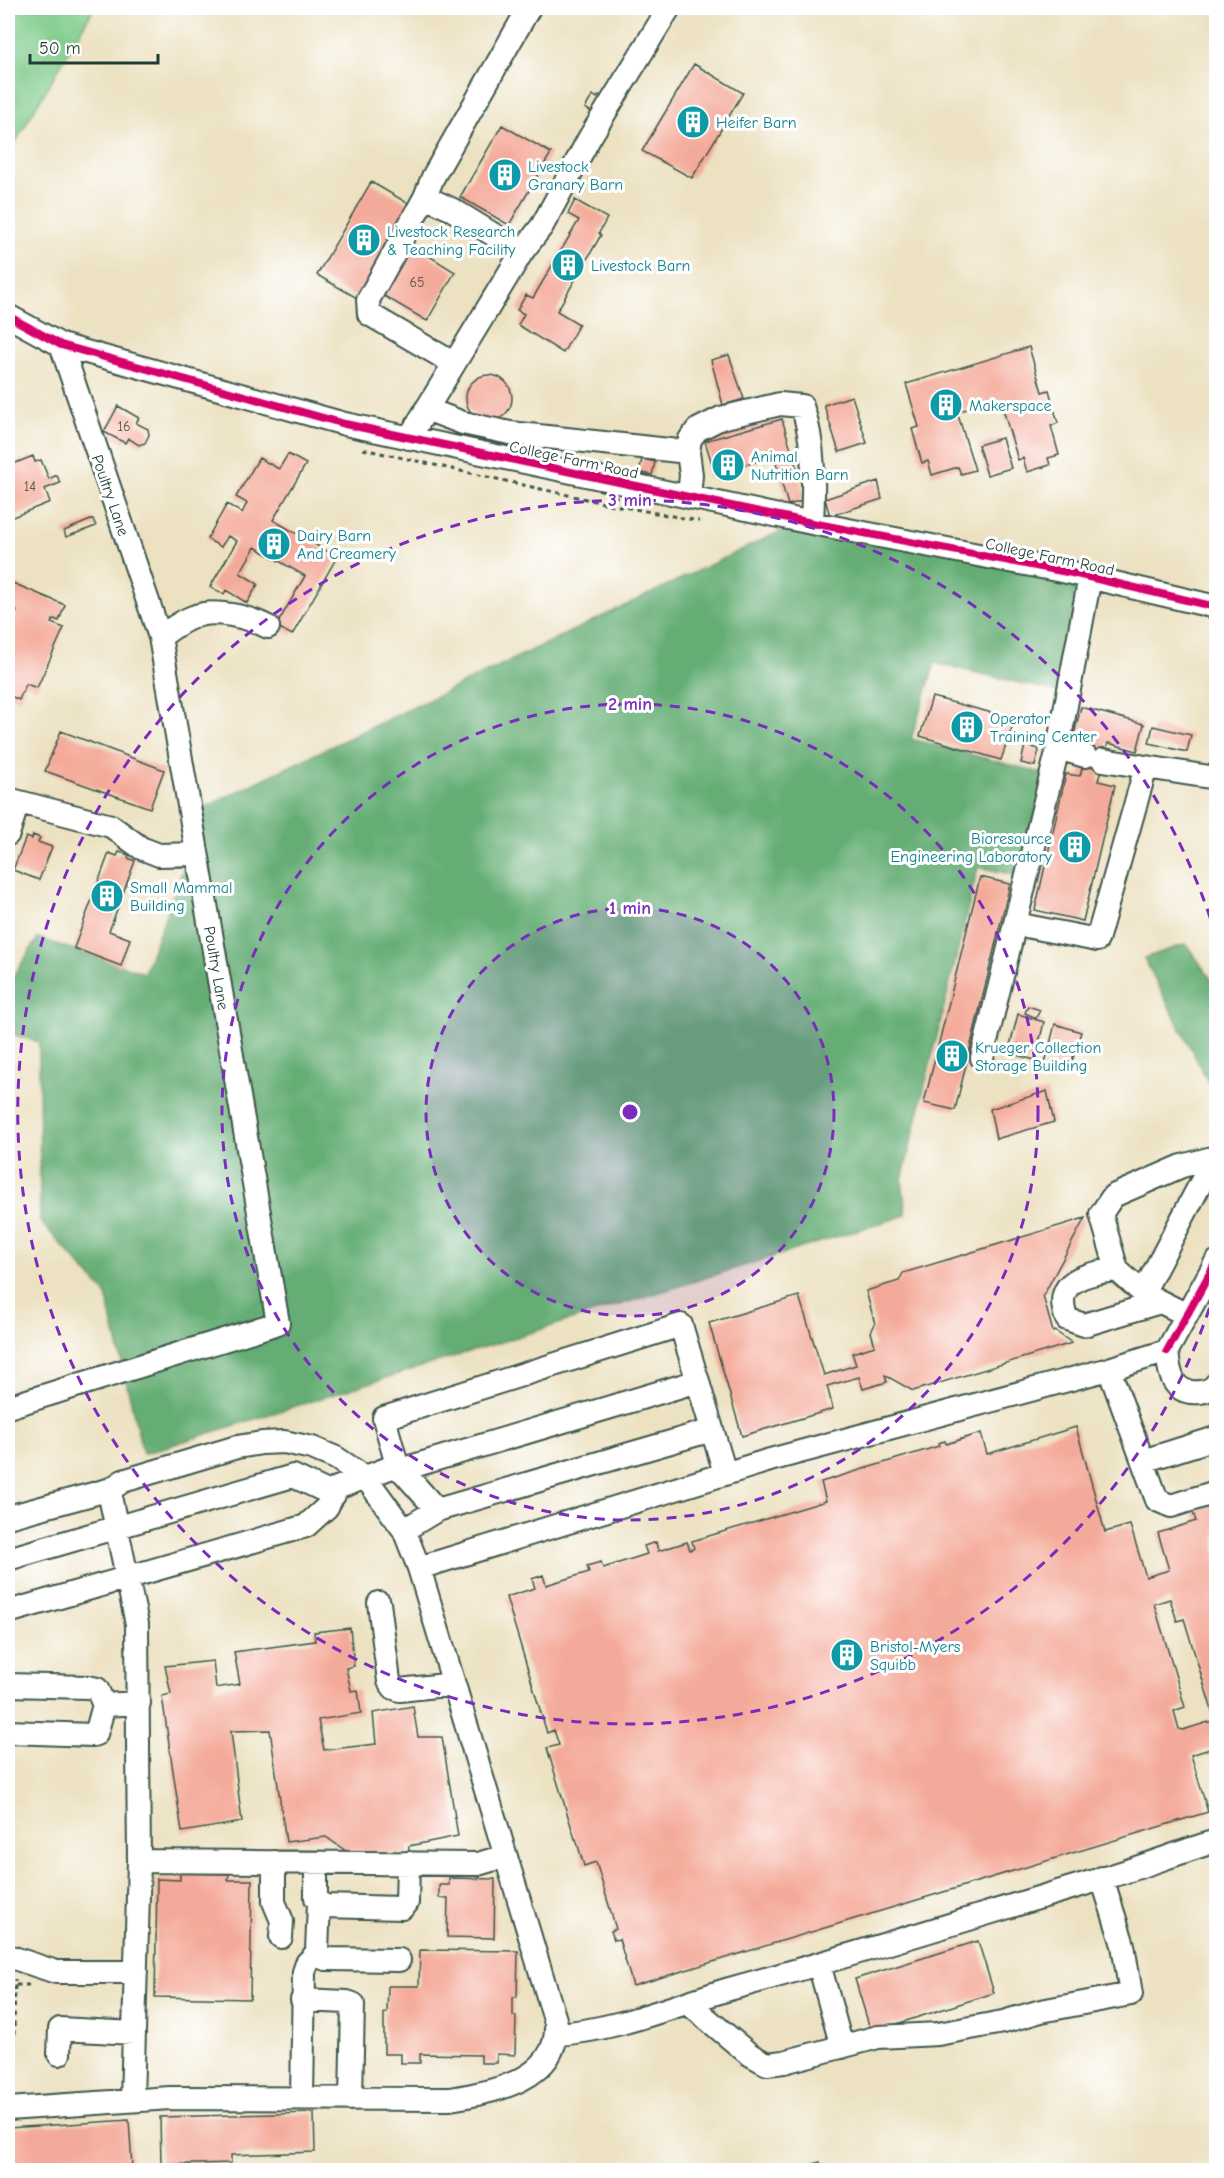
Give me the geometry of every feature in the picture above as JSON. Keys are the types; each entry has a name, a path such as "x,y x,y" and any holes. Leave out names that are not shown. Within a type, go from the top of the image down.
{"street":[{"path":"453,363 369,314 368,300 425,197 433,177 529,8"},
{"path":"409,438 522,252 542,226 590,137 669,8"},
{"path":"425,197 453,210 522,252"},
{"name":"College Farm Road","path":"8,316 61,345 345,424 812,523 1090,577 1216,607"},
{"name":"Poultry Lane","path":"8,1407 278,1323 160,637 61,345"},
{"path":"689,497 691,476 688,452 690,439 697,430 721,418 780,404 802,406 812,449 814,482 812,523"},
{"path":"426,409 463,423 510,433 688,452"},
{"path":"982,1058 1058,748 1090,577"},
{"path":"160,637 193,616 207,614 245,617 268,627"},
{"path":"1058,748 1094,758 1216,778"},
{"path":"1016,924 1097,940 1146,767"},
{"path":"8,834 13,801 111,826 141,848 159,855 197,854"},
{"path":"1117,1270 1090,1273 1073,1281 1064,1294 1062,1308 1067,1319 1084,1325 1152,1297 1215,1158"},
{"path":"1187,1315 1152,1297 1117,1270 1101,1214 1113,1196 1182,1166 1215,1158"},
{"path":"1216,1262 1167,1351 1168,1370 1174,1382 1186,1392 1201,1392 1214,1388 1216,1384"},
{"path":"436,1510 399,1467 384,1418 681,1324 725,1473"},
{"path":"419,1568 725,1473 1109,1369 1167,1351"},
{"path":"1109,1369 1157,1500 1171,1506 1216,1492"},
{"path":"8,1612 306,1526 327,1507 338,1488 366,1478 698,1381"},
{"path":"404,1530 436,1510 712,1430"},
{"path":"1143,1461 1216,1438"},
{"path":"8,1518 111,1489 123,1481 237,1447 262,1443 284,1442 312,1448 336,1458 366,1478 404,1530 419,1568 556,2023 557,2034 551,2052 543,2063 527,2077 493,2091 450,2099 132,2100 8,2109"},
{"path":"8,1560 293,1476 334,1495"},
{"path":"111,1489 111,1501 137,1624 140,1702 139,1861 132,2100"},
{"path":"380,1603 389,1681 394,1688 400,1690 454,1684"},
{"path":"8,1685 88,1687 97,1689 104,1705 96,1734 93,1735 8,1732"},
{"path":"104,1705 140,1702"},
{"path":"557,2034 588,2032 1102,1878 1216,1841"},
{"path":"139,1861 478,1864 505,1856"},
{"path":"273,1862 274,1902 282,1921 281,1937"},
{"path":"316,1863 316,1898 323,1906 402,1908 407,1903 408,1863"},
{"path":"688,2002 748,2054 767,2064 784,2062 878,2037 938,2034 1131,1994 1124,1945 1102,1878"},
{"path":"319,1903 318,1952 320,1957 399,1960"},
{"path":"302,2098 304,1972 307,1963 318,1952"},
{"path":"8,1956 56,1972 136,1972"},
{"path":"819,1964 842,2047"},
{"path":"302,2000 353,2004 351,2098"},
{"path":"59,2054 60,2029 134,2033"}],"green space":[{"path":"8,8 94,8 8,155"},
{"path":"808,518 1087,570 1059,692 935,663 911,739 1045,774 1021,876 978,867 902,1180 906,1215 143,1454 106,1294 40,1221 39,1042 8,1033 8,985 38,938 144,973 207,806"},
{"path":"1186,944 1216,986 1216,1097 1144,958"}],"building":[{"name":"Heifer Barn","path":"694,64 743,93 692,178 642,151"},
{"path":"593,95 597,98 599,95 603,97 596,115 585,108"},
{"name":"Livestock Granary Barn","path":"502,125 551,153 509,225 460,197"},
{"name":"Livestock Research & Teaching Facility","path":"371,182 411,205 357,298 317,275"},
{"name":"Livestock Barn","path":"575,200 607,218 599,233 601,235 557,311 579,324 563,353 518,325 524,314 517,310 526,295 533,298 579,220 568,214"},
{"path":"408,243 455,272 427,321 379,293"},
{"name":"Makerspace","path":"1029,347 1042,392 1049,390 1058,423 1051,426 1059,455 1048,458 1050,465 1027,472 1023,458 1018,460 1000,399 957,412 975,470 961,474 958,467 932,475 928,461 922,463 912,429 919,427 906,384"},
{"path":"729,355 744,399 723,405 711,360"},
{"path":"489,375 505,382 512,398 505,414 489,421 473,414 466,398 473,382"},
{"name":"Animal Nutrition Barn","path":"852,396 867,443 839,452 824,405"},
{"path":"118,406 139,418 136,423 148,429 149,435 145,443 139,445 128,438 125,443 104,432"},
{"name":"Animal Nutrition Barn","path":"782,419 806,500 788,505 774,456 715,474 705,441"},
{"path":"1002,438 1011,468 987,475 978,445"},
{"name":"Dairy Barn And Creamery","path":"288,454 306,464 273,520 337,557 292,635 276,626 305,576 255,547 240,573 258,584 247,603 226,590 224,594 210,587 237,541 228,536 221,547 207,539 227,504 242,513 247,503 236,497 259,458 279,469"},
{"path":"33,456 35,462 41,460 49,479 57,475 60,483 45,489 50,502 8,519 8,466"},
{"path":"642,459 655,462 652,475 639,472"},
{"path":"878,481 882,499 830,516 825,499"},
{"path":"93,519 96,526 66,537 64,531"},
{"path":"8,581 65,605 59,621 54,619 51,623 64,628 37,688 26,684 19,700 8,695 8,633 17,611 8,606"},
{"name":"Operator Training Center","path":"932,697 1015,719 1001,760 920,736"},
{"name":"Bioresource Engineering Laboratory","path":"1081,707 1144,724 1137,751 1108,743 1098,781 1115,785 1083,921 1035,910 1066,774 1080,776 1090,739 1074,734"},
{"path":"1153,726 1191,735 1187,752 1149,743"},
{"path":"61,731 164,770 150,808 45,771"},
{"path":"1025,745 1039,749 1035,766 1021,763"},
{"path":"33,835 40,838 38,842 52,847 39,880 13,870 26,837 32,839"},
{"name":"Small Mammal Building","path":"119,852 129,855 128,858 135,861 109,931 130,939 121,966 74,948 109,853 117,856"},
{"path":"980,877 1010,884 955,1110 924,1103"},
{"path":"1028,1006 1040,1010 1036,1018 1025,1013"},
{"path":"1018,1014 1044,1022 1035,1060 1008,1053"},
{"path":"1055,1024 1081,1032 1069,1071 1045,1063"},
{"path":"1047,1091 1054,1122 996,1139 990,1109"},
{"path":"1085,1218 1043,1296 1053,1332 1055,1331 1072,1343 913,1391 885,1375 887,1382 863,1389 859,1377 827,1386 833,1409 742,1436 709,1323 799,1296 824,1375 856,1365 852,1353 875,1346 871,1332 875,1324 866,1291 899,1281 903,1273"},
{"name":"Bristol-Myers Squibb","path":"1076,1427 1105,1532 1130,1525 1146,1577 1169,1570 1158,1533 1196,1521 1192,1510 1213,1504 1216,1515 1216,1747 1191,1755 1208,1812 633,1986 619,1939 614,1940 611,1931 616,1929 596,1862 584,1866 575,1839 547,1748 559,1745 554,1730 547,1733 506,1597 535,1588 532,1579 543,1575 546,1585 589,1572 587,1566 601,1562 603,1568 647,1554 644,1546 656,1542 658,1551 687,1542 690,1550 694,1548 692,1541 826,1501 821,1482 939,1446 938,1443 945,1441 946,1444 981,1433 987,1454","holes":["1170,1599 1177,1621 1184,1619 1215,1720 1183,1730 1179,1729 1174,1711 1185,1707 1154,1604"]},
{"path":"350,1628 354,1666 346,1668 351,1691 358,1690 361,1713 318,1720 324,1750 376,1744 373,1713 413,1706 418,1737 442,1737 458,1836 409,1846 408,1855 346,1851 326,1837 286,1842 270,1730 231,1731 242,1822 182,1832 162,1696 171,1694 165,1666 213,1661 216,1688 240,1684 234,1652 315,1641 314,1632"},
{"path":"180,1873 229,1874 228,1880 252,1880 250,1999 155,1997 157,1879 180,1880"},
{"path":"449,1878 495,1879 494,1938 447,1937 448,1898 439,1898 439,1885 449,1885"},
{"path":"978,1941 994,1993 871,2032 855,1979"},
{"path":"420,1950 518,1951 517,1997 513,1997 513,2016 516,2016 515,2055 497,2054 497,2063 481,2063 481,2055 420,2054 420,2063 401,2063 401,2054 384,2054 384,2013 387,2013 388,1986 419,1986"},
{"path":"314,2113 315,2152 231,2155 231,2163 161,2165 160,2117"},
{"path":"129,2120 132,2167 83,2170 8,2170 8,2128"},
{"path":"820,2162 823,2170 796,2170"}],"cycle path":[{"path":"8,316 61,345 345,424 812,523 1072,573 1216,607"},
{"path":"1167,1351 1216,1262"}],"place":[{"name":"Heifer Barn","path":"693,122"},
{"name":"Livestock Granary Barn","path":"505,175"},
{"name":"Livestock Research & Teaching Facility","path":"364,240"},
{"name":"Livestock Barn","path":"568,265"},
{"name":"Makerspace","path":"946,405"},
{"name":"Animal Nutrition Barn","path":"728,465"},
{"name":"Dairy Barn And Creamery","path":"274,544"},
{"name":"Operator Training Center","path":"967,727"},
{"name":"Bioresource Engineering Laboratory","path":"1075,847"},
{"name":"Small Mammal Building","path":"107,896"},
{"name":"Krueger Collection Storage Building","path":"952,1056"},
{"name":"Bristol-Myers Squibb","path":"847,1655"}]}
